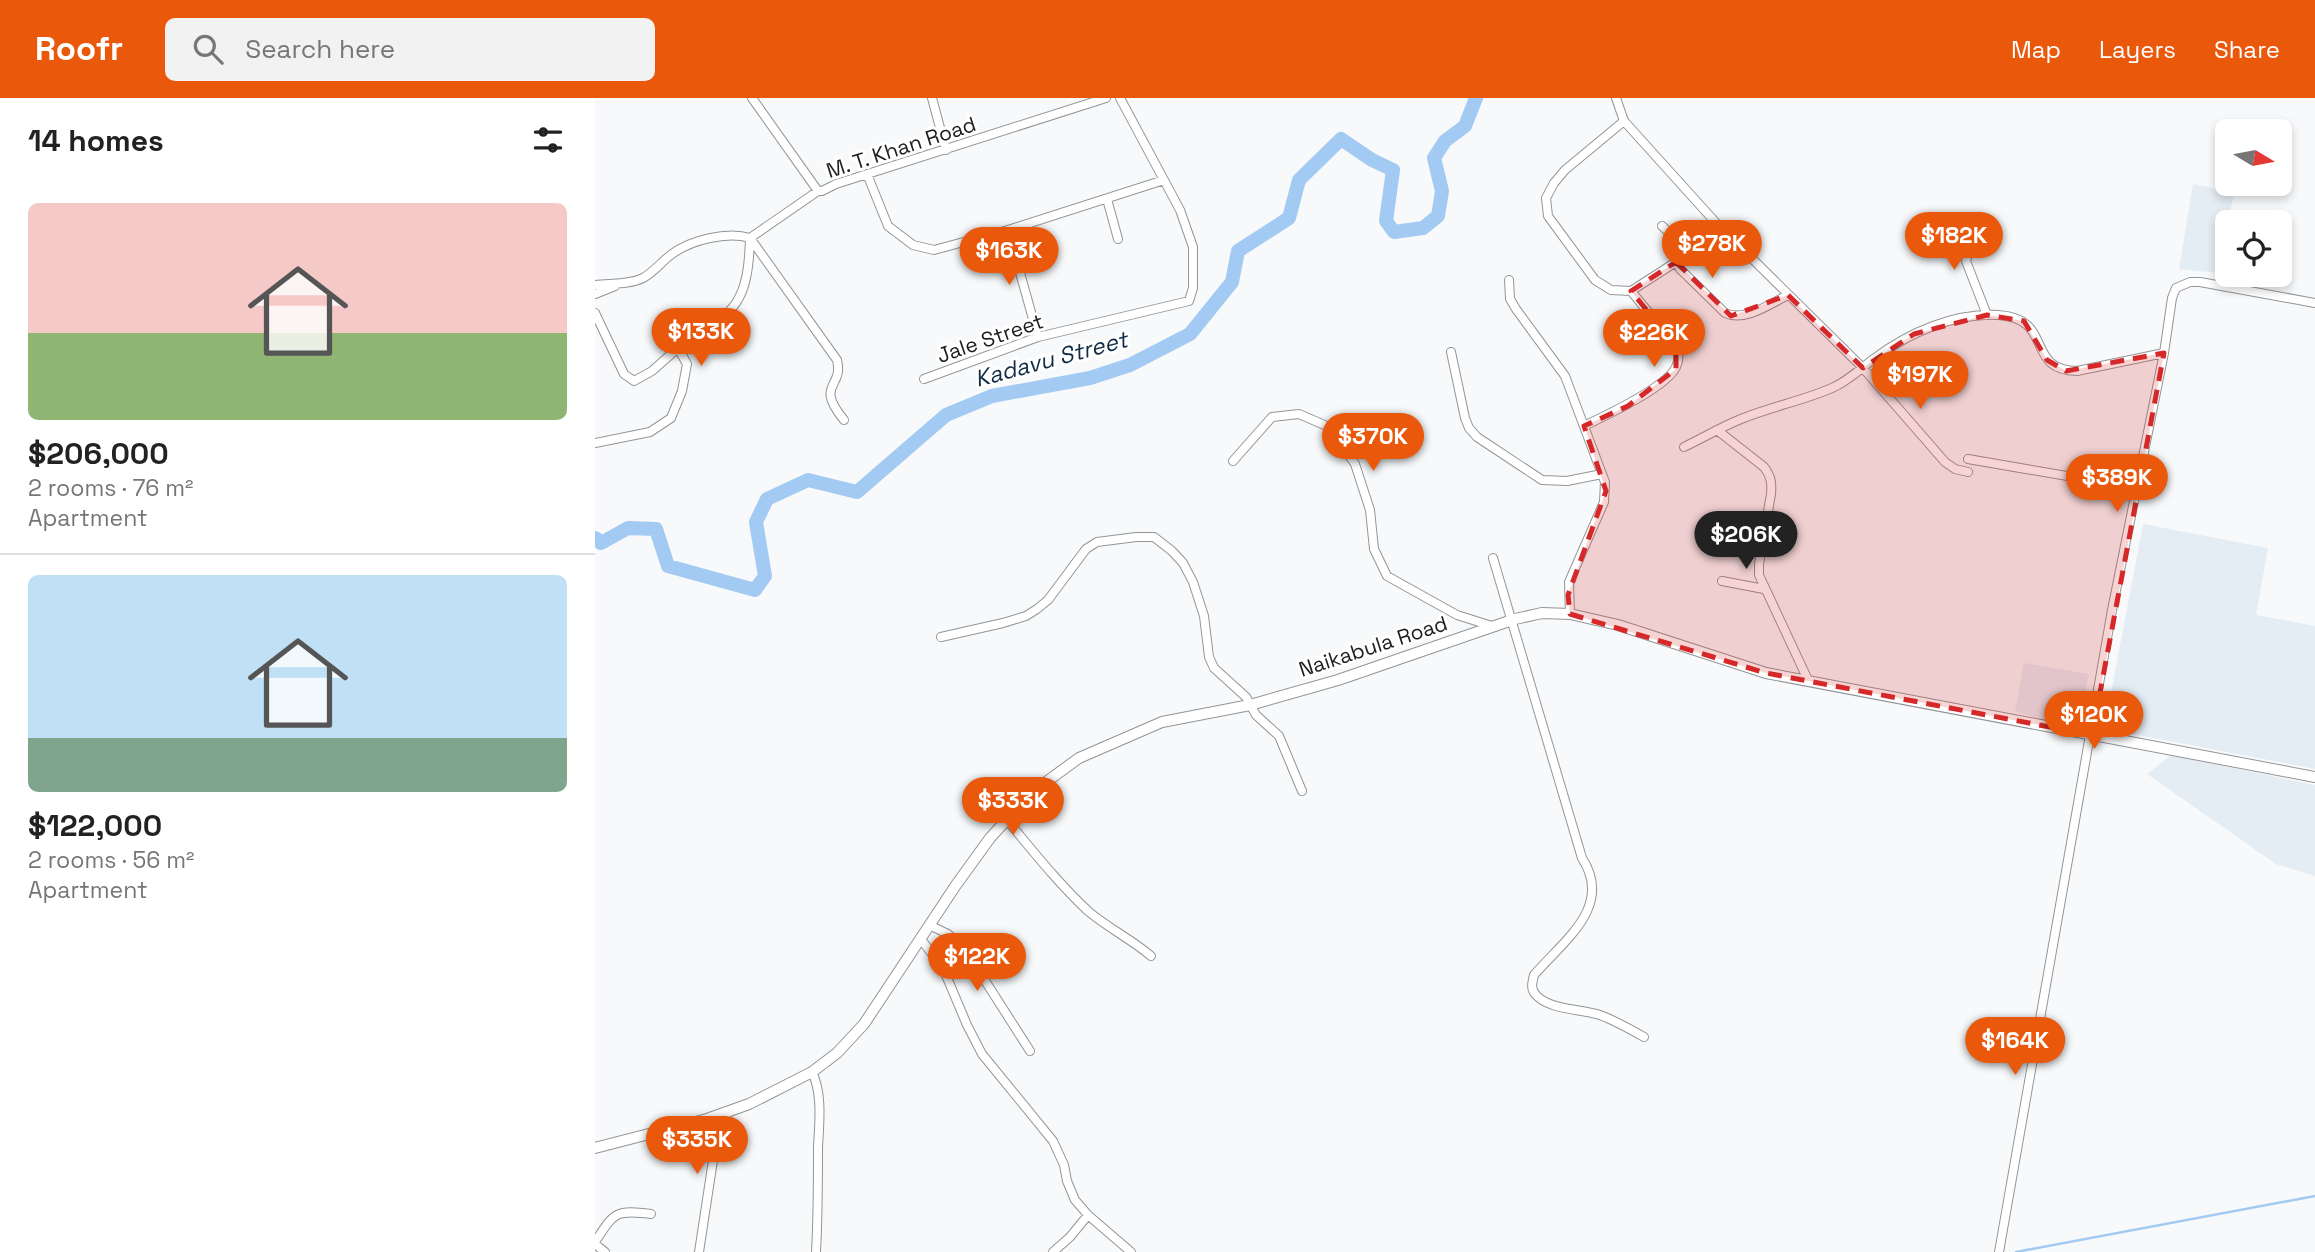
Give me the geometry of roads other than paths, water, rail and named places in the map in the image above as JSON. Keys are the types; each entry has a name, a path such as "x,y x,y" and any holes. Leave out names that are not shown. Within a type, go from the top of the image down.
{"street":[{"path":"752,98 818,191"},
{"path":"932,98 946,150"},
{"name":"M. T. Khan Road","path":"754,236 818,191 1106,98"},
{"path":"867,174 888,226 913,245 934,250 1008,230 1164,180 1120,98"},
{"path":"1616,98 1624,121 1717,223 1863,368 1945,462 1955,469 1968,472"},
{"path":"1624,121 1565,170 1549,189 1546,207 1548,216 1595,280 1611,289 1631,291 1676,262"},
{"name":"Jale Street","path":"924,379 1038,337 1189,301 1193,288 1193,247 1180,210 1164,180"},
{"path":"1107,199 1118,239"},
{"path":"1662,226 1674,237 1676,262 1680,269 1725,313 1744,316 1788,295"},
{"path":"1008,230 1038,337"},
{"path":"595,294 645,277 683,247 725,237 754,236"},
{"path":"595,313 624,374 635,381 733,309 744,291 754,236"},
{"path":"754,236 837,360 839,369 829,393 832,405 844,420"},
{"path":"1981,237 1970,247 1966,261 1987,315"},
{"path":"1509,280 1510,299 1562,370 1606,491 1604,502 1569,582 1570,614"},
{"path":"595,285 634,281"},
{"path":"1999,1252 2112,610 2164,353 2172,298 2176,288 2190,282 2315,303"},
{"path":"1584,426 1628,406 1673,373 1678,364 1676,345 1631,291"},
{"path":"1684,447 1741,418 1831,389 1849,379 1893,345 1948,321 1987,315 2015,317 2030,326 2047,360 2066,371 2164,353"},
{"path":"595,443 650,432 671,418 682,391 687,365 677,348"},
{"path":"1451,352 1465,418 1477,437 1542,480 1567,481 1602,474"},
{"path":"1233,461 1272,417 1299,414 1329,427 1355,464 1370,510 1374,548 1387,576 1457,615 1495,627"},
{"path":"1717,430 1770,474 1771,494 1759,575 1808,680"},
{"path":"1968,458 2137,488"},
{"path":"941,637 1026,616 1048,600 1086,549 1097,542 1154,537 1183,563 1193,582 1204,616 1209,657 1214,668 1246,697 1256,715 1279,736 1302,791"},
{"path":"1493,558 1582,858 1591,872 1590,910 1534,975 1531,986 1535,995 1547,1003 1598,1015 1644,1037"},
{"path":"1722,581 1764,589"},
{"name":"Naikabula Road","path":"595,1148 750,1104 812,1072 837,1053 864,1024 990,838 1031,793 1080,758 1161,722 1250,705 1338,680 1542,613 1570,614 1629,629 1766,673 2315,777"},
{"path":"1007,820 1047,868 1087,909 1110,929 1138,945 1150,956"},
{"path":"929,925 948,934 968,954 1030,1051"},
{"path":"921,938 943,968 982,1054 1053,1142 1064,1165 1072,1194 1088,1216 1131,1252"},
{"path":"812,1072 819,1107 820,1205 816,1252"},
{"path":"699,1252 717,1134 729,1111"},
{"path":"605,1252 595,1243 616,1214 651,1214"},
{"path":"1053,1252 1088,1216"}],"waterway":[{"name":"Kadavu Street","path":"595,538 601,543 628,528 656,529 668,566 755,590 765,576 756,522 767,499 808,480 857,492 946,415 992,396 1090,378 1130,365 1190,334 1232,282 1238,251 1289,218 1299,180 1341,139 1372,160 1393,170 1386,221 1394,232 1423,228 1438,216 1442,191 1434,158 1445,141 1465,126 1476,98"},
{"path":"2016,1252 2315,1196"}]}
